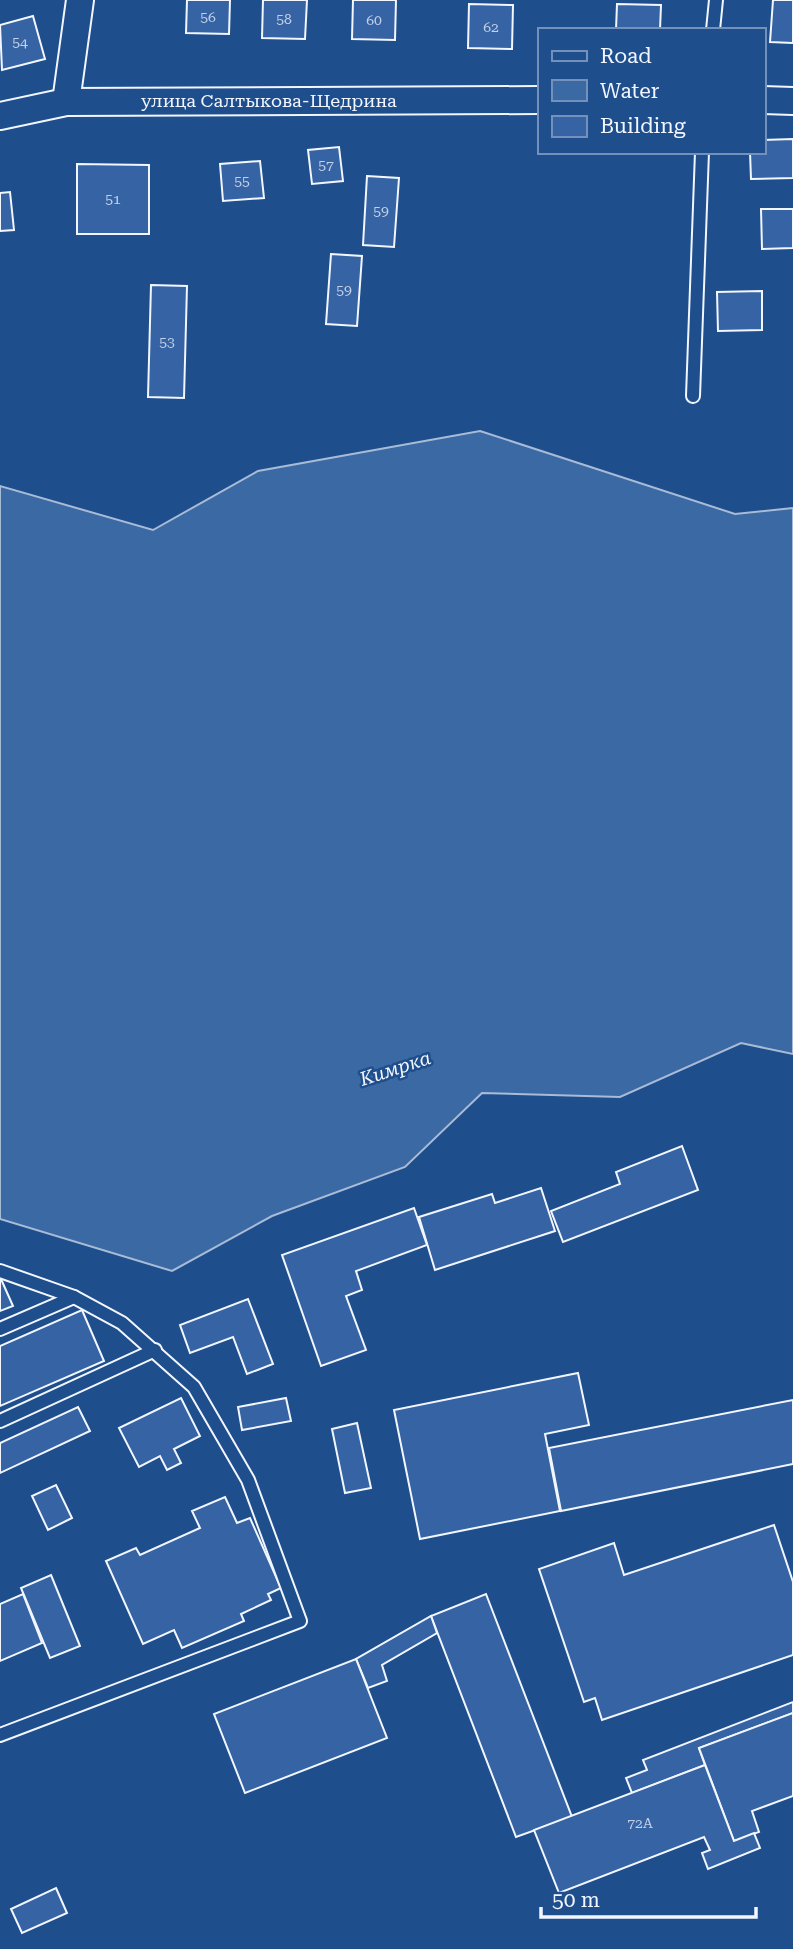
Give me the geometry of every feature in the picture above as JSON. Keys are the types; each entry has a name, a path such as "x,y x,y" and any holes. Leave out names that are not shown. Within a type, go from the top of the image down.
{"street":[{"path":"66,102 80,0"},
{"name":"улица Салтыкова-Щедрина","path":"0,116 66,102 538,100"},
{"path":"765,100 793,101"}],"lane":[{"path":"713,28 716,0"},
{"path":"693,396 702,154"},
{"path":"0,1271 74,1297 122,1323 194,1387 248,1480 300,1621 0,1735"},
{"path":"0,1329 74,1297"},
{"path":"0,1421 155,1350"}],"water":[{"name":"Кимрка","path":"480,431 735,514 793,508 793,1054 741,1043 620,1097 482,1093 405,1167 272,1216 172,1271 0,1219 0,486 153,530 258,471"}],"building":[{"path":"187,0 230,0 229,34 186,33"},
{"path":"263,0 307,0 305,39 262,38"},
{"path":"353,0 396,0 395,40 352,39"},
{"path":"773,0 793,0 793,43 770,42"},
{"path":"469,4 513,5 512,49 468,48"},
{"path":"617,4 661,5 660,28 616,28"},
{"path":"33,16 45,59 2,70 0,25"},
{"path":"793,139 793,178 751,179 750,154 765,154 765,140"},
{"path":"339,147 343,181 312,184 308,150"},
{"path":"260,161 264,198 223,201 220,164"},
{"path":"77,164 149,165 149,234 77,234"},
{"path":"367,176 399,178 394,247 363,245"},
{"path":"10,192 14,230 0,231 0,193"},
{"path":"761,209 793,209 793,248 762,249"},
{"path":"331,254 362,256 357,326 326,324"},
{"path":"151,285 187,286 184,398 148,397"},
{"path":"762,291 762,330 718,331 717,292"},
{"path":"682,1146 698,1190 563,1242 551,1211 620,1184 616,1172"},
{"path":"541,1188 555,1231 435,1270 419,1217 492,1194 495,1203"},
{"path":"414,1208 427,1245 356,1271 362,1290 346,1296 366,1350 321,1366 282,1255"},
{"path":"0,1280 13,1306 0,1311"},
{"path":"248,1299 273,1364 247,1374 233,1337 190,1353 180,1325"},
{"path":"82,1310 104,1361 0,1406 0,1346"},
{"path":"578,1373 589,1425 545,1434 560,1511 420,1539 394,1410"},
{"path":"181,1398 200,1436 174,1449 181,1463 167,1470 160,1456 139,1467 119,1428"},
{"path":"286,1398 291,1421 242,1430 238,1407"},
{"path":"793,1400 793,1464 561,1511 549,1448"},
{"path":"78,1407 90,1431 0,1473 0,1443"},
{"path":"357,1423 371,1488 345,1493 332,1429"},
{"path":"56,1485 72,1518 48,1530 32,1496"},
{"path":"225,1497 237,1523 250,1518 281,1588 268,1594 271,1600 241,1614 244,1621 182,1648 174,1630 143,1644 106,1561 136,1548 140,1555 200,1528 192,1511"},
{"path":"774,1525 793,1582 793,1655 602,1720 595,1698 584,1702 539,1569 614,1543 624,1575"},
{"path":"51,1575 80,1646 50,1658 21,1588"},
{"path":"23,1594 42,1643 0,1661 0,1604"},
{"path":"486,1594 572,1817 516,1837 431,1616"},
{"path":"431,1616 437,1633 382,1665 387,1681 368,1688 356,1659"},
{"path":"356,1659 387,1738 245,1793 214,1714"},
{"path":"793,1702 793,1713 699,1748 705,1765 632,1793 626,1778 647,1770 643,1760"},
{"path":"793,1713 793,1796 752,1811 759,1832 734,1841 699,1748"},
{"path":"705,1765 734,1841 754,1833 760,1848 708,1869 702,1853 710,1850 704,1837 559,1893 534,1830"},
{"path":"56,1888 67,1913 22,1933 11,1909"}]}
